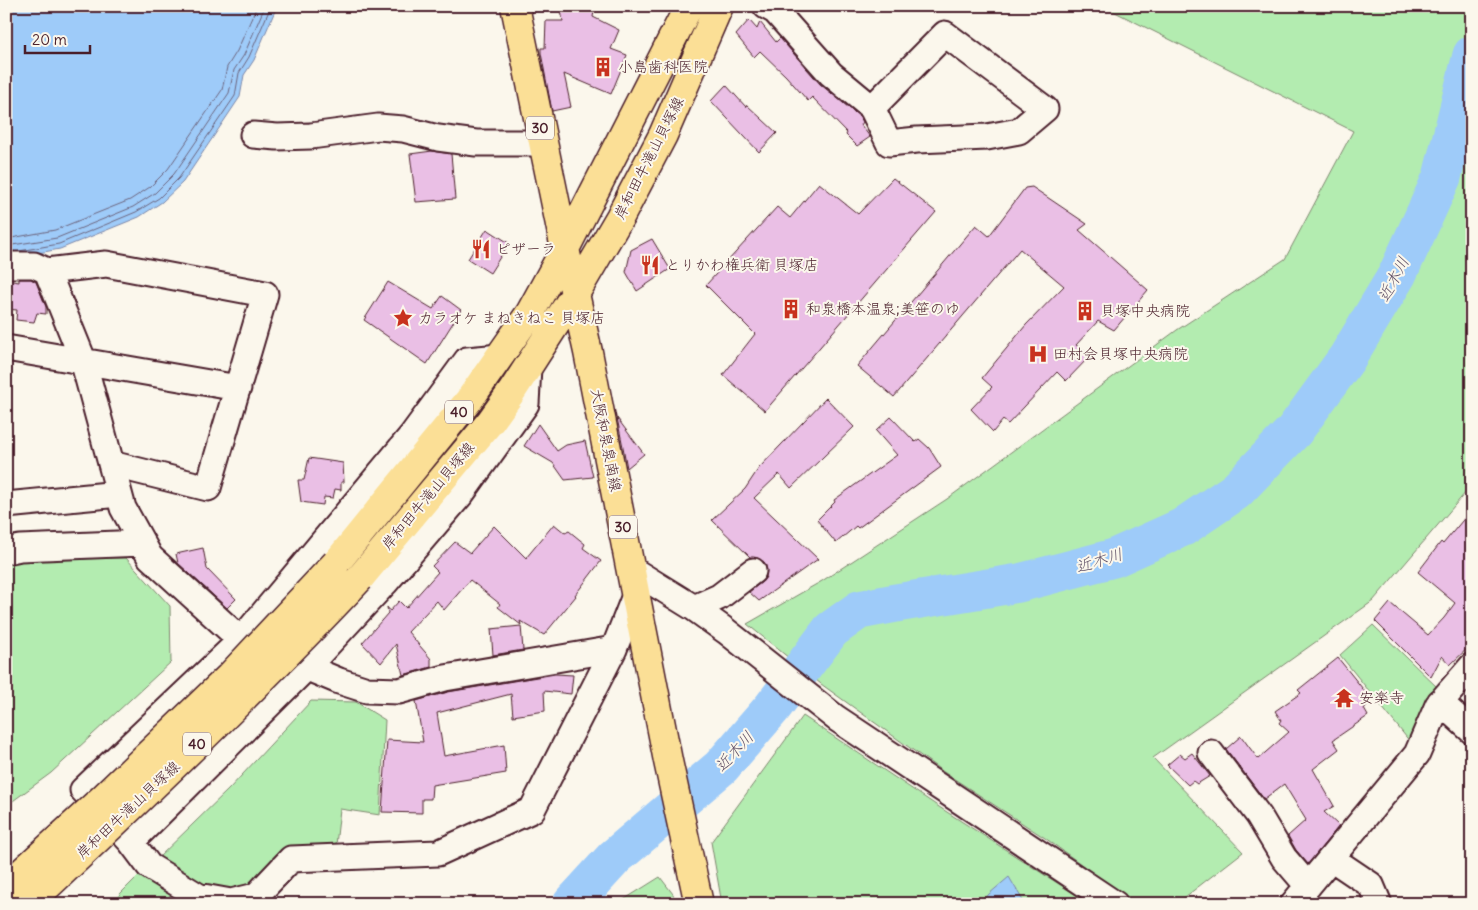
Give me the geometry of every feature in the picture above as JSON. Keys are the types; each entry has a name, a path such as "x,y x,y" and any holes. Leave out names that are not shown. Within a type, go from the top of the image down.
{"main road":[{"name":"大阪和泉泉南線","path":"515,6 588,352 668,761 698,899"},
{"name":"岸和田牛滝山貝塚線","path":"6,887 102,799 229,677 336,563 469,400 530,313 565,249 689,6"},
{"name":"岸和田牛滝山貝塚線","path":"28,904 126,830 248,695 360,578 491,420 575,294 620,217 663,135 719,6"},
{"path":"6,860 54,822 78,808 102,799"},
{"path":"48,904 97,848 126,830"}],"street":[{"path":"766,6 776,11 831,74 872,108 889,143 987,137 1019,131 1045,110 945,34 872,108"},
{"path":"252,135 277,137 311,136 378,127 403,129 438,138 476,143 543,143"},
{"path":"6,265 34,265 47,271 106,264 265,294 208,488 111,464"},
{"path":"47,271 83,360 123,508 150,558 241,640 340,682 367,690 399,691 445,678 614,649"},
{"path":"6,348 238,388"},
{"path":"500,357 467,360 412,435 241,640 83,790 126,830 149,866 198,896 231,902 256,896 291,859 438,853 532,810 614,649 634,582 694,608 836,718 1115,904"},
{"path":"126,830 306,668 385,582 462,492 526,404 528,367"},
{"path":"6,506 119,494"},
{"path":"6,551 20,548 142,543"},
{"path":"694,608 719,597 753,571"},
{"path":"1211,753 1259,816 1284,858 1300,895 1417,754 1438,705 1472,666"},
{"path":"1440,702 1472,732"},
{"path":"1331,858 1371,885 1379,904"}],"green space":[{"path":"1103,6 1472,6 1472,485 1373,601 1153,758 1243,852 1176,904 1136,904 1045,838 942,771 821,684 747,624 822,581 947,499 1177,330 1285,259 1353,131"},
{"path":"126,558 170,606 171,662 51,773 6,806 6,563 21,559"},
{"path":"1373,625 1440,690 1411,743 1340,655"},
{"path":"311,701 356,702 385,720 380,815 340,809 336,845 275,856 251,886 237,891 214,889 156,860 229,789"},
{"path":"803,716 936,805 1090,904 722,904 711,842"},
{"path":"140,874 189,904 110,904"},
{"path":"660,877 673,894 676,904 617,904"}],"water":[{"path":"6,6 277,6 254,60 244,75 240,97 183,182 162,202 139,217 60,249 11,258 6,257"},
{"path":"1009,877 1025,904 980,904 989,894"}],"building":[{"path":"560,6 595,6 593,17 619,30 611,49 627,55 611,94 564,74 571,107 552,111 541,48 545,48 546,21 563,21"},
{"path":"749,20 757,29 760,22 776,42 780,38 820,84 860,117 863,122 861,125 870,137 857,146 812,97 808,101 760,51 754,57 736,35"},
{"path":"726,85 746,107 747,105 777,133 759,152 711,101"},
{"path":"432,151 451,154 455,199 416,202 410,154"},
{"name":"和泉橋本温泉;美笹のゆ","path":"893,178 936,212 765,411 723,375 755,334 706,285 777,207 790,218 819,183 858,214"},
{"name":"貝塚中央病院","path":"1032,187 1087,224 1079,230 1148,290 1114,330 1098,321 1076,345 1090,356 1066,381 1057,372 1008,424 1003,420 993,432 971,409 992,387 982,378 1026,325 1064,286 1020,249 894,397 857,366 976,225 989,236 1025,188"},
{"path":"487,229 509,243 490,273 468,259"},
{"path":"652,239 670,269 637,291 626,272 631,250"},
{"path":"19,279 31,279 36,282 46,307 46,314 37,313 34,322 16,320 17,310 6,309 6,280 19,282"},
{"path":"388,282 433,309 442,296 461,310 427,364 364,320"},
{"path":"826,398 854,427 791,488 779,474 754,498 818,559 759,601 749,592 766,577 765,563 758,558 750,557 712,520 745,489 759,468"},
{"path":"891,417 915,442 919,439 929,448 941,467 858,528 856,526 836,543 817,520 835,502 834,500 897,455 876,431"},
{"path":"617,418 644,454 627,468 623,447"},
{"path":"538,424 557,451 566,445 585,441 593,477 565,480 553,463 524,446"},
{"path":"309,458 343,463 344,482 341,482 341,490 335,489 333,498 324,497 323,505 301,502 298,480 304,480"},
{"path":"1472,509 1472,644 1450,665 1442,656 1431,677 1375,621 1390,603 1428,635 1444,618 1455,603 1418,572 1441,542 1443,544"},
{"path":"554,524 565,533 569,531 585,544 583,548 601,561 576,596 544,635 520,621 521,625 498,607 500,604 470,580 444,610 437,601 408,632 431,659 431,667 403,675 396,644 381,663 362,643 388,613 387,607 390,611 399,601 406,608 438,572 432,566 455,542 470,553 494,526 526,558"},
{"path":"203,548 207,569 236,599 227,608 178,563 176,554"},
{"path":"521,626 523,650 493,655 491,629"},
{"path":"1338,658 1371,699 1364,709 1368,716 1333,740 1339,749 1313,769 1334,806 1324,812 1339,826 1308,864 1296,850 1288,836 1306,820 1284,784 1264,799 1226,749 1241,736 1258,759 1289,732 1279,723 1281,720 1275,711 1301,693 1298,690"},
{"path":"555,674 573,675 571,694 544,691 545,711 513,716 511,694 437,713 444,756 504,745 506,773 432,785 431,799 422,799 422,813 382,812 387,740 423,742 416,701 448,692"},
{"path":"1192,753 1210,776 1197,784 1193,781 1188,785 1167,765 1180,754 1185,758"}],"waterway":[{"name":"近木川","path":"572,904 615,857 721,767 772,708 831,630 859,610 1019,583 1114,558 1183,527 1236,491 1294,431 1347,358 1397,275 1442,177 1472,55"}],"place":[{"name":"小島歯科医院","path":"603,67"},
{"name":"ピザーラ","path":"481,249"},
{"name":"とりかわ権兵衛 貝塚店","path":"650,265"},
{"name":"和泉橋本温泉;美笹のゆ","path":"791,309"},
{"name":"貝塚中央病院","path":"1085,311"},
{"name":"カラオケ まねきねこ 貝塚店","path":"403,318"},
{"name":"田村会貝塚中央病院","path":"1038,354"},
{"name":"安楽寺","path":"1344,698"}]}
